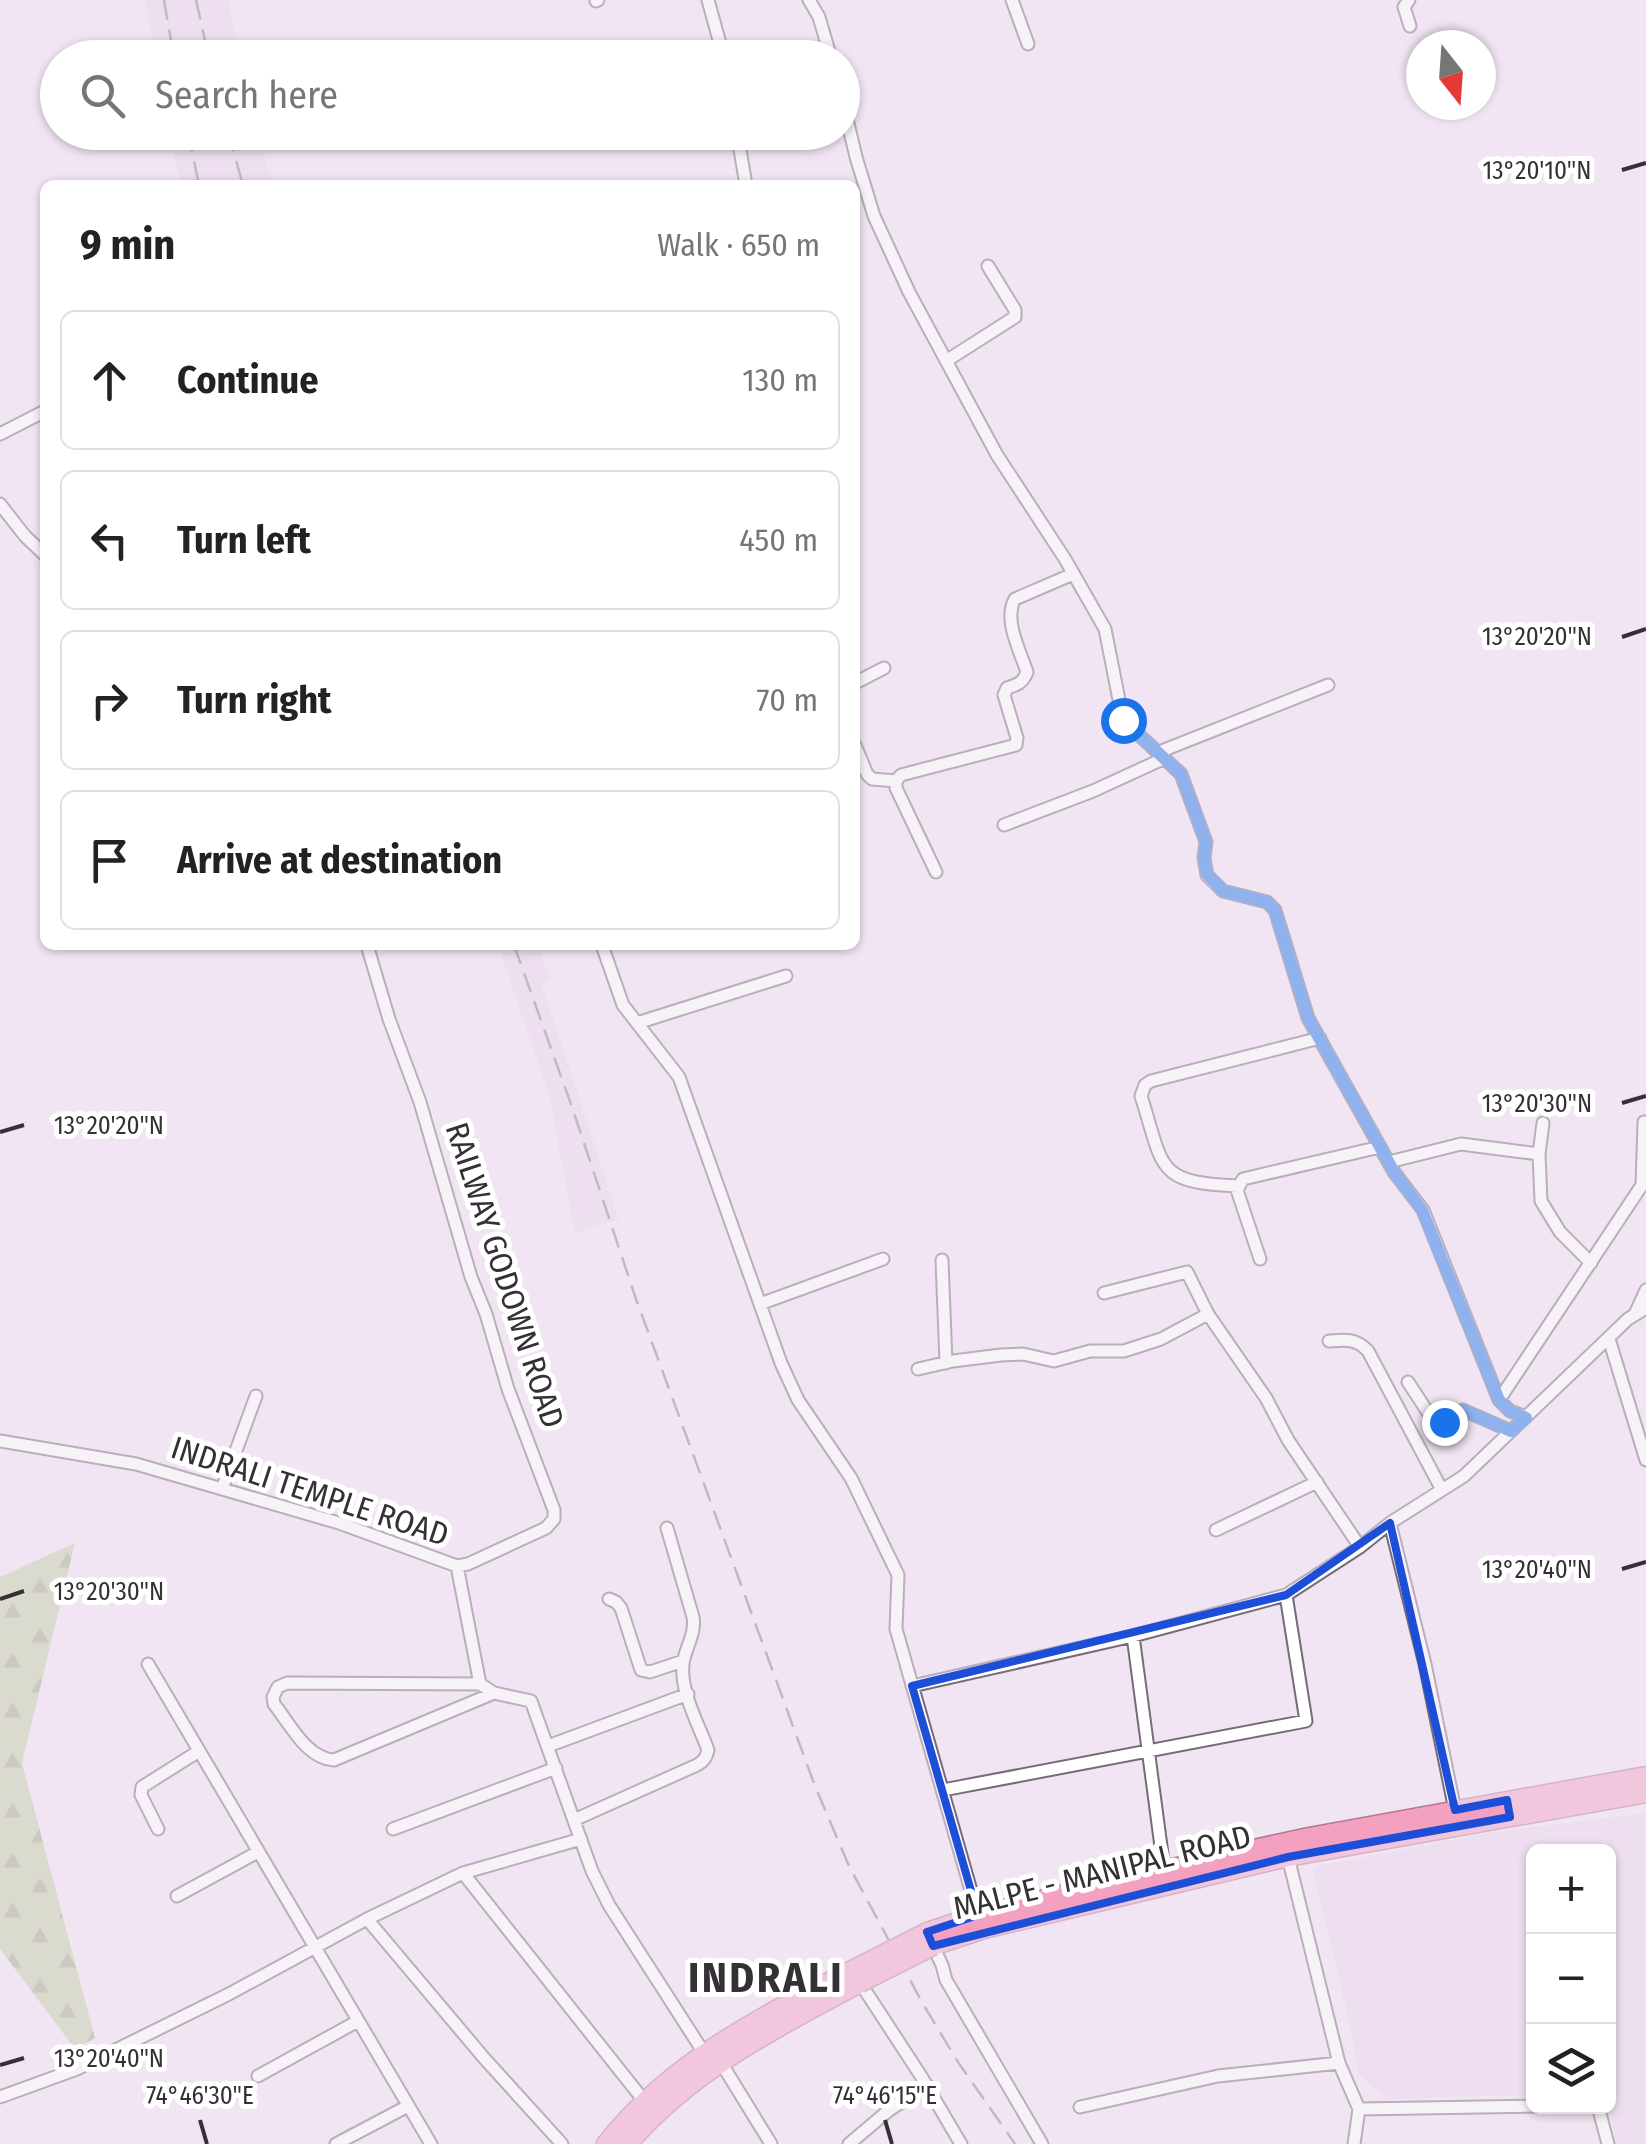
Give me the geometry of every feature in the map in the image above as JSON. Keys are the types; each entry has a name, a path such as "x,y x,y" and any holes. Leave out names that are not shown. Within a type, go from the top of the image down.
{"highway":[{"name":"MALPE - MANIPAL ROAD","path":"930,1939 1646,1776"},
{"name":"MALPE - MANIPAL ROAD","path":"617,2142 678,2094 712,2057 770,2031 856,1976 978,1915 1309,1837 1455,1810 1646,1793"},
{"path":"617,2142 644,2102 712,2057"}],"street":[{"path":"708,0 719,40"},
{"path":"809,0 826,40"},
{"path":"1012,0 1028,44"},
{"path":"1409,0 1404,7 1410,26"},
{"path":"740,150 745,180"},
{"path":"852,150 858,180"},
{"path":"860,189 909,292 997,455 1104,629 1123,720 1181,774 1206,842 1207,874 1223,891 1267,902 1275,910 1308,1018 1389,1162 1422,1210 1499,1400 1510,1411 1526,1418"},
{"path":"946,360 1016,317 988,266"},
{"path":"0,434 40,413"},
{"path":"0,504 40,550"},
{"path":"936,872 896,781 901,776 1016,745 1018,738 1004,695 1027,672 1010,616 1011,605 1015,599 1073,574"},
{"path":"860,680 884,668"},
{"path":"1004,824 1093,791 1162,755 1328,685"},
{"path":"860,756 872,779 896,781"},
{"name":"RAILWAY GODOWN ROAD","path":"368,950 388,1019 420,1102 470,1276 554,1510 554,1519 546,1528 457,1566"},
{"path":"604,950 623,1005 678,1077 781,1363 798,1400 851,1478 898,1575 896,1629 978,1915"},
{"path":"637,1023 786,976"},
{"path":"1238,1186 1188,1182 1177,1178 1162,1163 1141,1096 1144,1085 1320,1038"},
{"path":"1499,1400 1642,1185 1644,1122"},
{"path":"1543,1123 1539,1154 1541,1201 1560,1232 1592,1264"},
{"path":"1389,1162 1462,1144 1539,1154"},
{"path":"1260,1259 1237,1190 1243,1179 1380,1146"},
{"path":"760,1304 884,1259"},
{"path":"942,1260 946,1363"},
{"path":"1104,1293 1187,1272 1208,1314 1360,1547"},
{"path":"912,1686 1132,1636 1286,1594 1464,1476 1640,1312 1646,1290"},
{"path":"918,1370 1024,1354 1054,1362 1090,1351 1124,1351 1161,1339 1208,1314"},
{"path":"1608,1339 1646,1460"},
{"path":"1329,1342 1354,1340 1368,1351 1442,1490"},
{"path":"1408,1382 1438,1423 1463,1410 1511,1431"},
{"path":"222,1489 256,1396"},
{"name":"INDRALI TEMPLE ROAD","path":"0,1441 136,1464 339,1523 457,1566 480,1684"},
{"path":"1216,1530 1316,1482"},
{"path":"1390,1523 1455,1810"},
{"path":"574,1820 704,1761 708,1750 688,1694 684,1661 694,1626 667,1528"},
{"path":"943,1790 1306,1721 1286,1594"},
{"path":"609,1600 620,1608 641,1670 650,1672 684,1661"},
{"path":"1132,1636 1164,1870"},
{"path":"148,1664 431,2144"},
{"path":"494,1693 334,1760 314,1755 273,1698 278,1687 287,1684 480,1684 494,1693 532,1701 592,1871 609,1905 772,2144"},
{"path":"548,1746 688,1694"},
{"path":"158,1829 141,1795 142,1787 199,1752"},
{"path":"393,1829 556,1768"},
{"path":"0,2098 77,2069 367,1919 463,1874 581,1840"},
{"path":"177,1896 258,1852"},
{"path":"1288,1857 1339,2063 1359,2109 1354,2144"},
{"path":"463,1874 644,2102"},
{"path":"367,1919 562,2144"},
{"path":"930,1939 946,1980 1042,2144"},
{"path":"856,1976 962,2144"},
{"path":"258,2076 358,2021"},
{"path":"1080,2106 1218,2076 1339,2063"},
{"path":"849,2144 927,2085"},
{"path":"336,2144 408,2106"},
{"path":"1359,2109 1526,2106"},
{"path":"1600,2114 1608,2144"}],"highlighted area":[{"path":"1390,1523 1455,1810 1507,1800 1510,1817 1288,1857 933,1946 927,1932 978,1915 912,1686 1286,1595"}],"shaded area":[{"path":"145,0 229,0 236,40 152,40"},
{"path":"174,150 262,150 271,180 180,180"},
{"path":"500,950 539,950 550,979 541,983 619,1219 575,1233 549,1095"},
{"path":"1646,1813 1646,2144 1616,2144 1611,2114 1616,2114 1616,1844 1526,1844 1526,2096 1386,2100 1358,2073 1313,1867 1493,1832"}],"green space":[{"path":"75,1543 22,1763 95,2038 75,2049 0,1949 0,1577"}],"railway":[{"path":"164,0 171,40"},
{"path":"196,0 205,40"},
{"path":"192,150 198,180"},
{"path":"233,150 242,180"},
{"path":"516,950 636,1299 815,1786 849,1866 923,2004 1015,2144"}],"district":[{"name":"INDRALI","path":"766,1978"}],"route":[{"path":"1123,720 1181,774 1206,842 1207,874 1223,891 1267,902 1275,910 1308,1018 1394,1172 1422,1210 1499,1400 1510,1411 1526,1418 1511,1431 1463,1410 1444,1422"}]}
